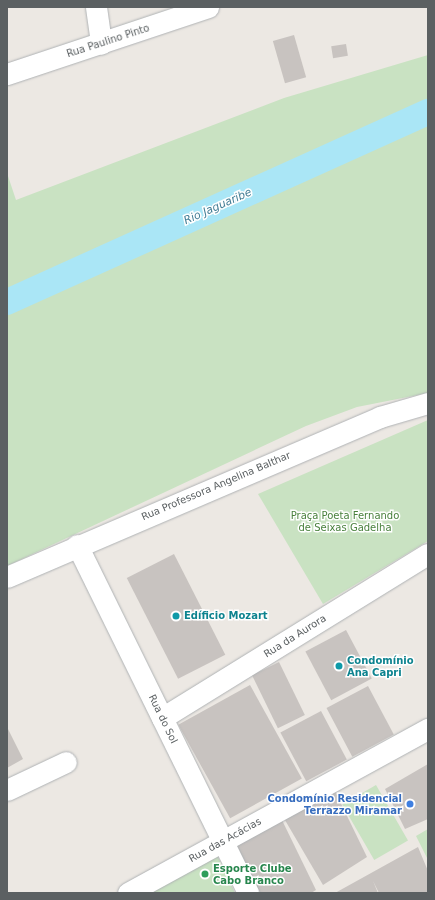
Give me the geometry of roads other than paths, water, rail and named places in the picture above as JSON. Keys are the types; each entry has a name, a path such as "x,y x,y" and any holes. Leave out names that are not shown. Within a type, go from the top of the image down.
{"street":[{"path":"96,7 101,44"},
{"name":"Rua Paulino Pinto","path":"7,74 101,44 208,7"},
{"name":"Rua Professora Angelina Balthar","path":"7,578 77,545 380,416 428,403"},
{"name":"Rua do Sol","path":"77,545 224,841 248,893"},
{"name":"Rua da Aurora","path":"162,718 428,554"},
{"name":"Rua das Acácias","path":"128,893 428,729"},
{"path":"7,790 66,762"}],"waterway":[{"name":"Rio Jaguaribe","path":"7,302 428,112"}],"place":[{"name":"Edíficio Mozart","path":"176,616"},
{"name":"Condomínio Ana Capri","path":"339,666"},
{"name":"Condomínio Residencial Terrazzo Miramar","path":"410,804"},
{"name":"Esporte Clube Cabo Branco","path":"205,874"}],"park label":[{"name":"Praça Poeta Fernando de Seixas Gadelha","path":"345,520"}]}
